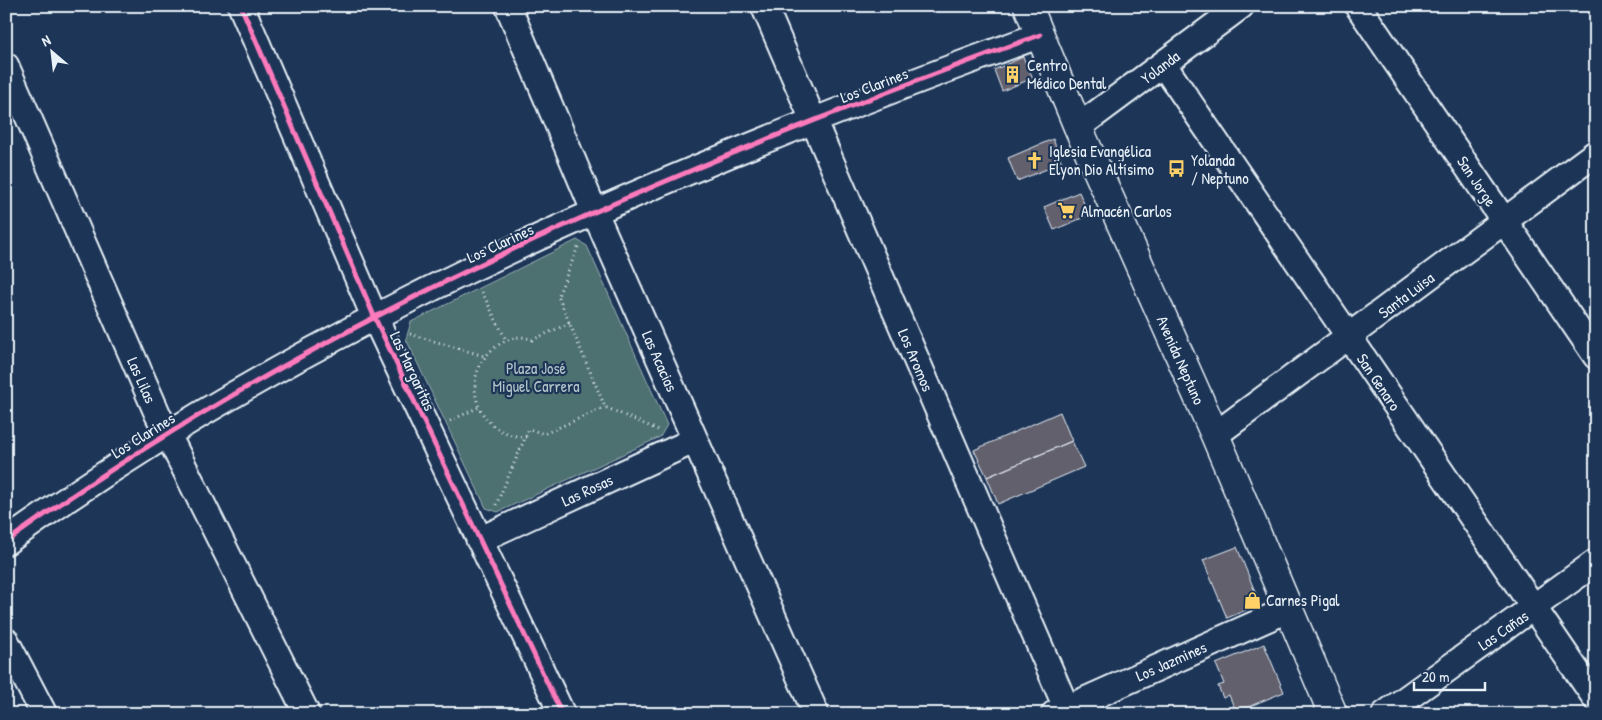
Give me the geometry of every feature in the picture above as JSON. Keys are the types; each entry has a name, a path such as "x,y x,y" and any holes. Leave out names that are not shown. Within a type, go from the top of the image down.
{"main road":[{"name":"Avenida Neptuno","path":"1028,6 1078,127 1215,435 1333,714"}],"street":[{"name":"Las Margaritas","path":"241,6 374,316 489,536 562,714"},
{"name":"Las Acacias","path":"508,6 595,213 685,445 816,714"},
{"name":"Los Aromos","path":"764,6 1063,712"},
{"name":"Yolanda","path":"1078,127 1241,6"},
{"name":"San Jorge","path":"1358,6 1596,356"},
{"name":"Los Clarines","path":"6,542 167,434 374,316 595,213 813,122 1040,35"},
{"name":"San Genaro","path":"1163,64 1596,699"},
{"name":"Las Lilas","path":"6,66 107,302 167,434 307,714"},
{"name":"Santa Luisa","path":"1215,435 1596,153"},
{"name":"Las Rosas","path":"489,536 685,445"},
{"name":"Las Cañas","path":"1385,714 1596,562"},
{"name":"Los Jazmines","path":"1063,712 1289,609"},
{"path":"6,642 44,714"}],"path":[{"path":"581,239 558,296 605,408 668,434 685,445"},
{"path":"480,286 506,340"},
{"path":"526,437 505,434 496,429 488,422 479,407 476,383 484,356 506,340 520,337 532,340 570,323"},
{"path":"402,331 484,356"},
{"path":"444,424 479,407"},
{"path":"489,536 492,516 529,429 544,434 605,408"}],"green space":[{"name":"Plaza José Miguel Carrera","path":"577,240 587,246 667,425 660,437 498,512 486,508 406,339 411,322"}],"building":[{"name":"Centro Médico Dental","path":"1023,57 1033,78 1002,91 994,70"},
{"name":"Iglesia Evangélica Elyon Dio Altísimo","path":"1053,139 1062,163 1017,181 1008,158"},
{"name":"Almacén Carlos","path":"1079,192 1089,215 1054,230 1044,207"},
{"path":"1060,412 1072,441 987,477 974,450"},
{"path":"1072,441 1084,467 998,504 987,477"},
{"path":"1237,547 1260,604 1227,618 1203,560"},
{"path":"1264,644 1284,692 1236,712 1229,695 1223,698 1218,686 1224,684 1216,664"}],"cycle path":[{"path":"241,6 374,316 562,714"},
{"path":"6,542 125,461 249,386 375,317 505,253 637,193 770,138 1040,35"}],"place":[{"name":"Centro Médico Dental","path":"1013,74"},
{"name":"Iglesia Evangélica Elyon Dio Altísimo","path":"1035,160"},
{"name":"Yolanda / Neptuno","path":"1177,169"},
{"name":"Almacén Carlos","path":"1067,211"},
{"name":"Carnes Pigal","path":"1252,600"}]}
